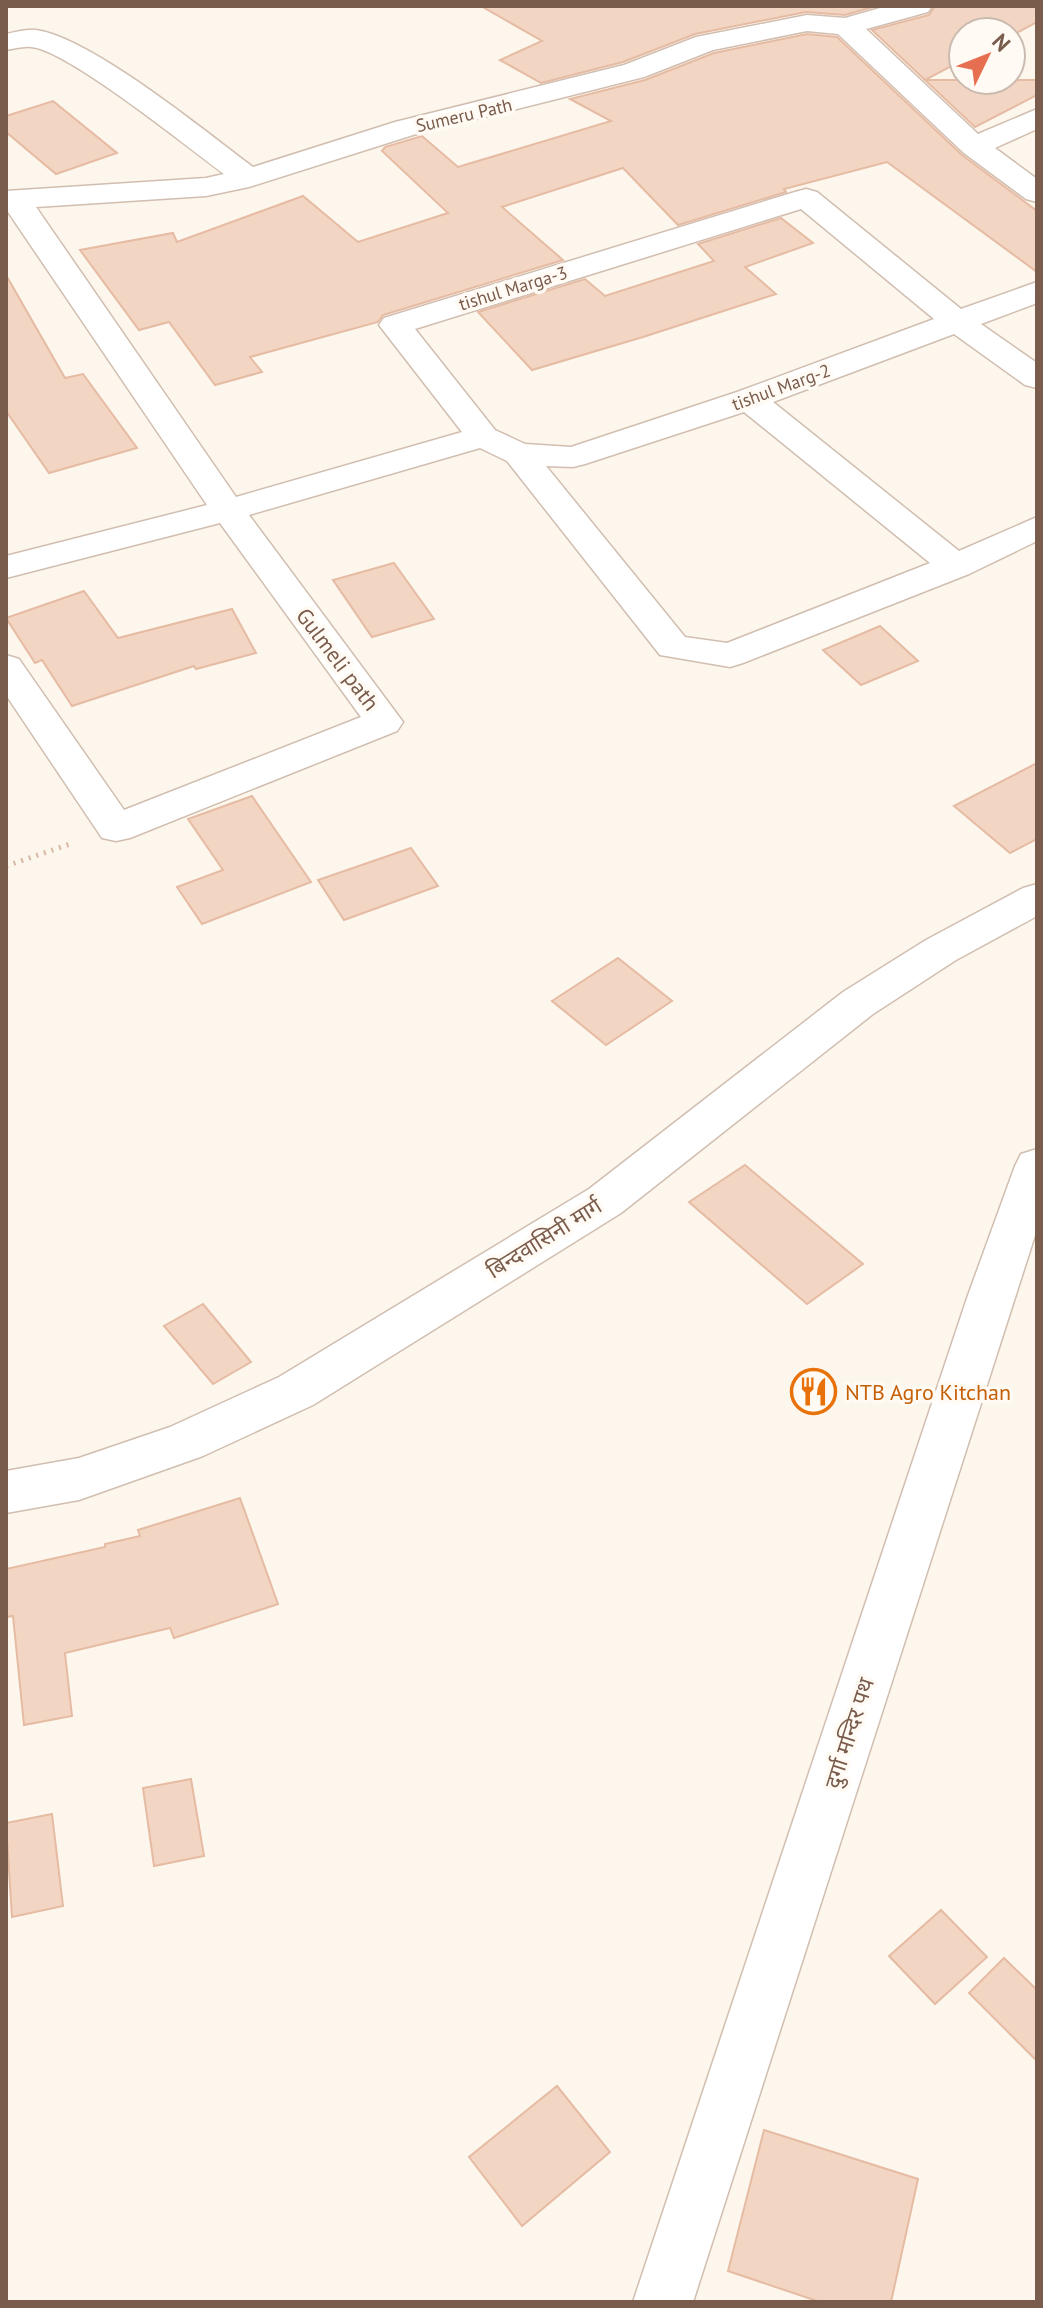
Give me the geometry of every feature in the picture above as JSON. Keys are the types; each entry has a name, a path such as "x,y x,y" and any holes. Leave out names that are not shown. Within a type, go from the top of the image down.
{"street":[{"name":"Sumeru Path","path":"10,199 194,188 249,178 405,128 634,71 706,43 807,23 846,26 907,7"},
{"path":"846,26 974,147 1037,193"},
{"path":"6,42 34,38 64,49 136,95 249,178"},
{"path":"974,147 1037,118"},
{"name":"tishul Marga-3","path":"519,454 483,437 395,325 806,198 956,321"},
{"name":"Gulmeli path","path":"10,199 228,510 384,722 116,828"},
{"name":"tishul Marg-2","path":"519,454 573,457 749,399 1037,292"},
{"path":"956,321 1037,378"},
{"path":"749,399 956,566"},
{"path":"6,567 228,510 483,437"},
{"path":"519,454 673,647 730,655 956,566 1037,528"},
{"path":"6,667 116,828"},
{"name":"बिन्दवासिनी मार्ग","path":"6,1492 79,1479 186,1442 296,1391 605,1201 858,1003 941,950 1037,898"},
{"name":"दुर्गा मन्दिर पथ","path":"663,2302 970,1359 1036,1174"}],"path":[{"path":"6,866 116,828"}],"building":[{"path":"481,6 876,6 845,15 806,12 695,34 623,62 541,83 500,60 542,41"},
{"path":"935,6 1037,6 1037,22 1027,27 1027,16 947,16 947,68 925,80 872,30 929,15"},
{"path":"807,34 837,37 962,155 1037,211 1037,272 887,162 784,189 786,192 678,225 623,168 502,207 563,260 383,315 378,322 250,357 262,372 215,385 169,322 139,330 80,250 173,233 177,242 303,196 358,242 448,213 382,151 385,147 422,136 458,167 611,121 570,99 645,80 714,53"},
{"path":"925,80 947,80 947,96 1027,96 1027,80 1037,80 1037,95 975,127"},
{"path":"53,101 117,153 56,174 6,132 6,116"},
{"path":"781,218 813,243 745,267 776,294 643,337 532,370 478,312 585,279 605,296 714,261 698,244"},
{"path":"6,275 65,378 83,374 137,448 49,473 6,411"},
{"path":"394,563 434,619 372,637 333,580"},
{"path":"84,591 118,638 232,609 256,653 196,669 194,666 72,706 42,660 35,663 6,618"},
{"path":"880,626 918,661 861,685 823,650"},
{"path":"1037,763 1037,839 1010,853 954,806"},
{"path":"252,796 311,882 202,924 177,887 223,870 188,819"},
{"path":"411,848 438,886 344,920 318,880"},
{"path":"618,958 672,1001 606,1045 552,1001"},
{"path":"745,1165 863,1264 807,1304 689,1202"},
{"path":"203,1304 251,1362 213,1384 164,1326"},
{"path":"240,1498 278,1604 174,1638 170,1628 65,1653 72,1716 24,1725 13,1616 6,1617 6,1569 105,1547 105,1544 140,1536 138,1530"},
{"path":"191,1779 204,1856 154,1866 143,1788"},
{"path":"52,1814 63,1906 12,1917 6,1823"},
{"path":"941,1910 987,1957 935,2004 889,1956"},
{"path":"1004,1958 1037,1990 1037,2061 969,1993"},
{"path":"557,2086 610,2152 522,2226 469,2157"},
{"path":"764,2130 918,2179 891,2302 820,2302 728,2271"}],"place":[{"name":"NTB Agro Kitchan","path":"814,1392"}]}
